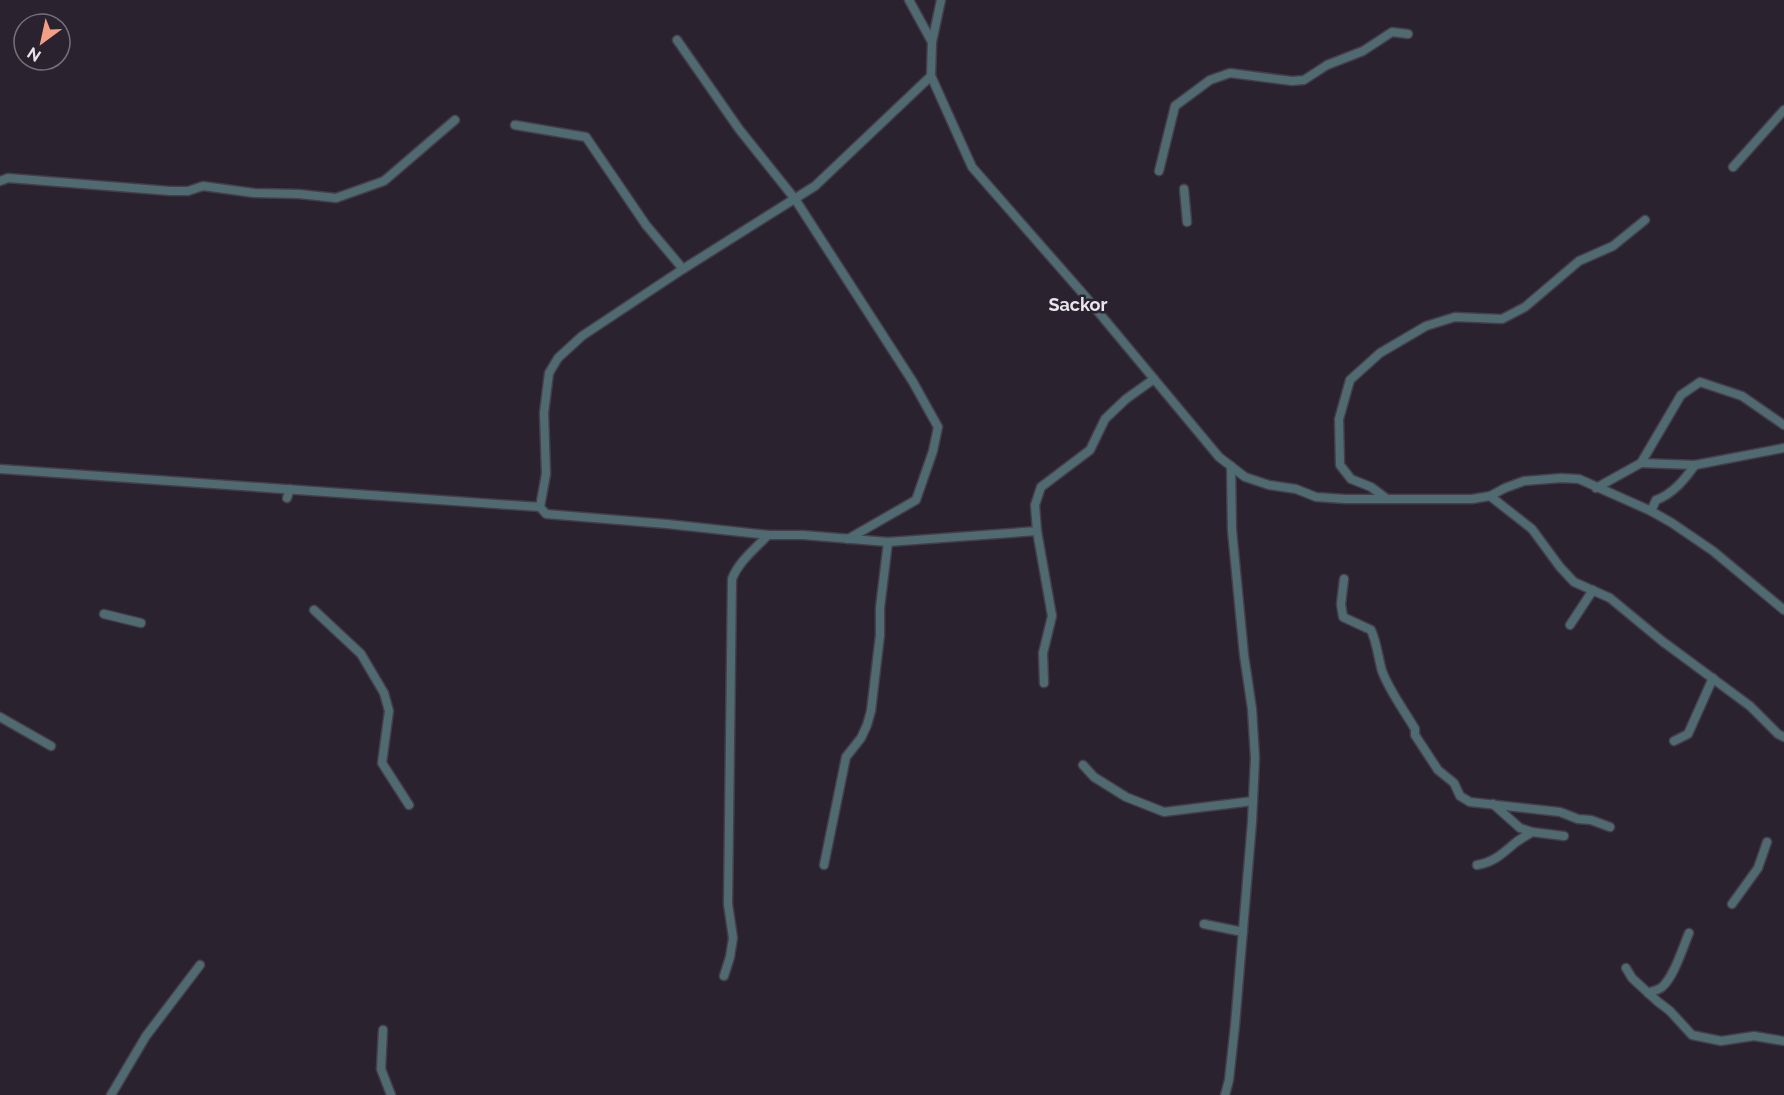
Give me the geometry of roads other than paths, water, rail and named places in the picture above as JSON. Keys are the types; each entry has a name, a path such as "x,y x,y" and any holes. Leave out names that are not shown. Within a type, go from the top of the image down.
{"street":[{"path":"909,0 932,42"},
{"path":"941,0 932,42 930,76 972,166 1220,457 1245,477 1269,485 1296,489 1316,497 1345,499 1472,499 1490,496 1524,481 1579,479 1651,511 1672,523 1713,551 1784,610"},
{"path":"1159,171 1175,106 1210,80 1230,73 1292,81 1304,80 1327,65 1363,51 1392,32 1408,34"},
{"path":"677,40 739,129 795,199 914,382 938,428 933,451 916,500 848,539"},
{"path":"540,507 546,474 544,413 549,373 558,358 582,336 815,186 930,76"},
{"path":"1733,167 1784,110"},
{"path":"0,181 8,178 170,191 188,191 203,186 254,193 336,198 384,181 455,120"},
{"path":"515,125 586,137 646,225 683,269"},
{"path":"1184,189 1187,222"},
{"path":"1388,499 1351,479 1340,465 1340,419 1350,380 1380,353 1426,326 1455,317 1502,319 1525,307 1579,261 1613,246 1646,220"},
{"path":"1044,682 1043,652 1052,616 1037,531 1035,505 1041,487 1090,450 1105,419 1126,399 1154,379"},
{"path":"1641,463 1681,395 1700,382 1742,396 1784,425"},
{"path":"1596,488 1641,463 1695,465 1784,448"},
{"path":"1651,511 1656,500 1664,497 1684,480 1695,465"},
{"path":"1225,1095 1229,1080 1243,932 1255,758 1252,710 1244,655 1232,530 1231,466"},
{"path":"0,469 289,494 540,507 546,514 768,535 803,535 888,542 1037,531"},
{"path":"1611,493 1619,475"},
{"path":"1490,496 1532,529 1574,582 1610,598 1662,641 1750,706 1784,737"},
{"path":"724,976 733,938 728,904 732,579 741,562 768,535"},
{"path":"824,865 846,757 861,738 871,711 888,542"},
{"path":"1344,579 1341,604 1343,617 1371,630 1376,639 1383,671 1392,693 1438,770 1454,783 1460,796 1470,802 1560,812 1610,827"},
{"path":"1570,625 1593,590"},
{"path":"314,610 361,654 384,693 389,711 382,763 409,805"},
{"path":"104,614 141,623"},
{"path":"1674,741 1688,734 1713,678"},
{"path":"0,717 51,746"},
{"path":"1083,765 1094,777 1126,797 1164,812 1253,801"},
{"path":"1492,804 1520,828 1564,836"},
{"path":"1477,866 1502,855 1532,832"},
{"path":"1732,904 1758,868 1767,842"},
{"path":"1204,924 1243,932"},
{"path":"1648,993 1662,987 1670,976 1689,933"},
{"path":"111,1095 146,1036 200,964"},
{"path":"1626,968 1632,978 1670,1011 1692,1035 1721,1041 1754,1036 1784,1041"},
{"path":"383,1030 381,1069 391,1095"}],"district":[{"name":"Sackor","path":"1078,305"}]}
